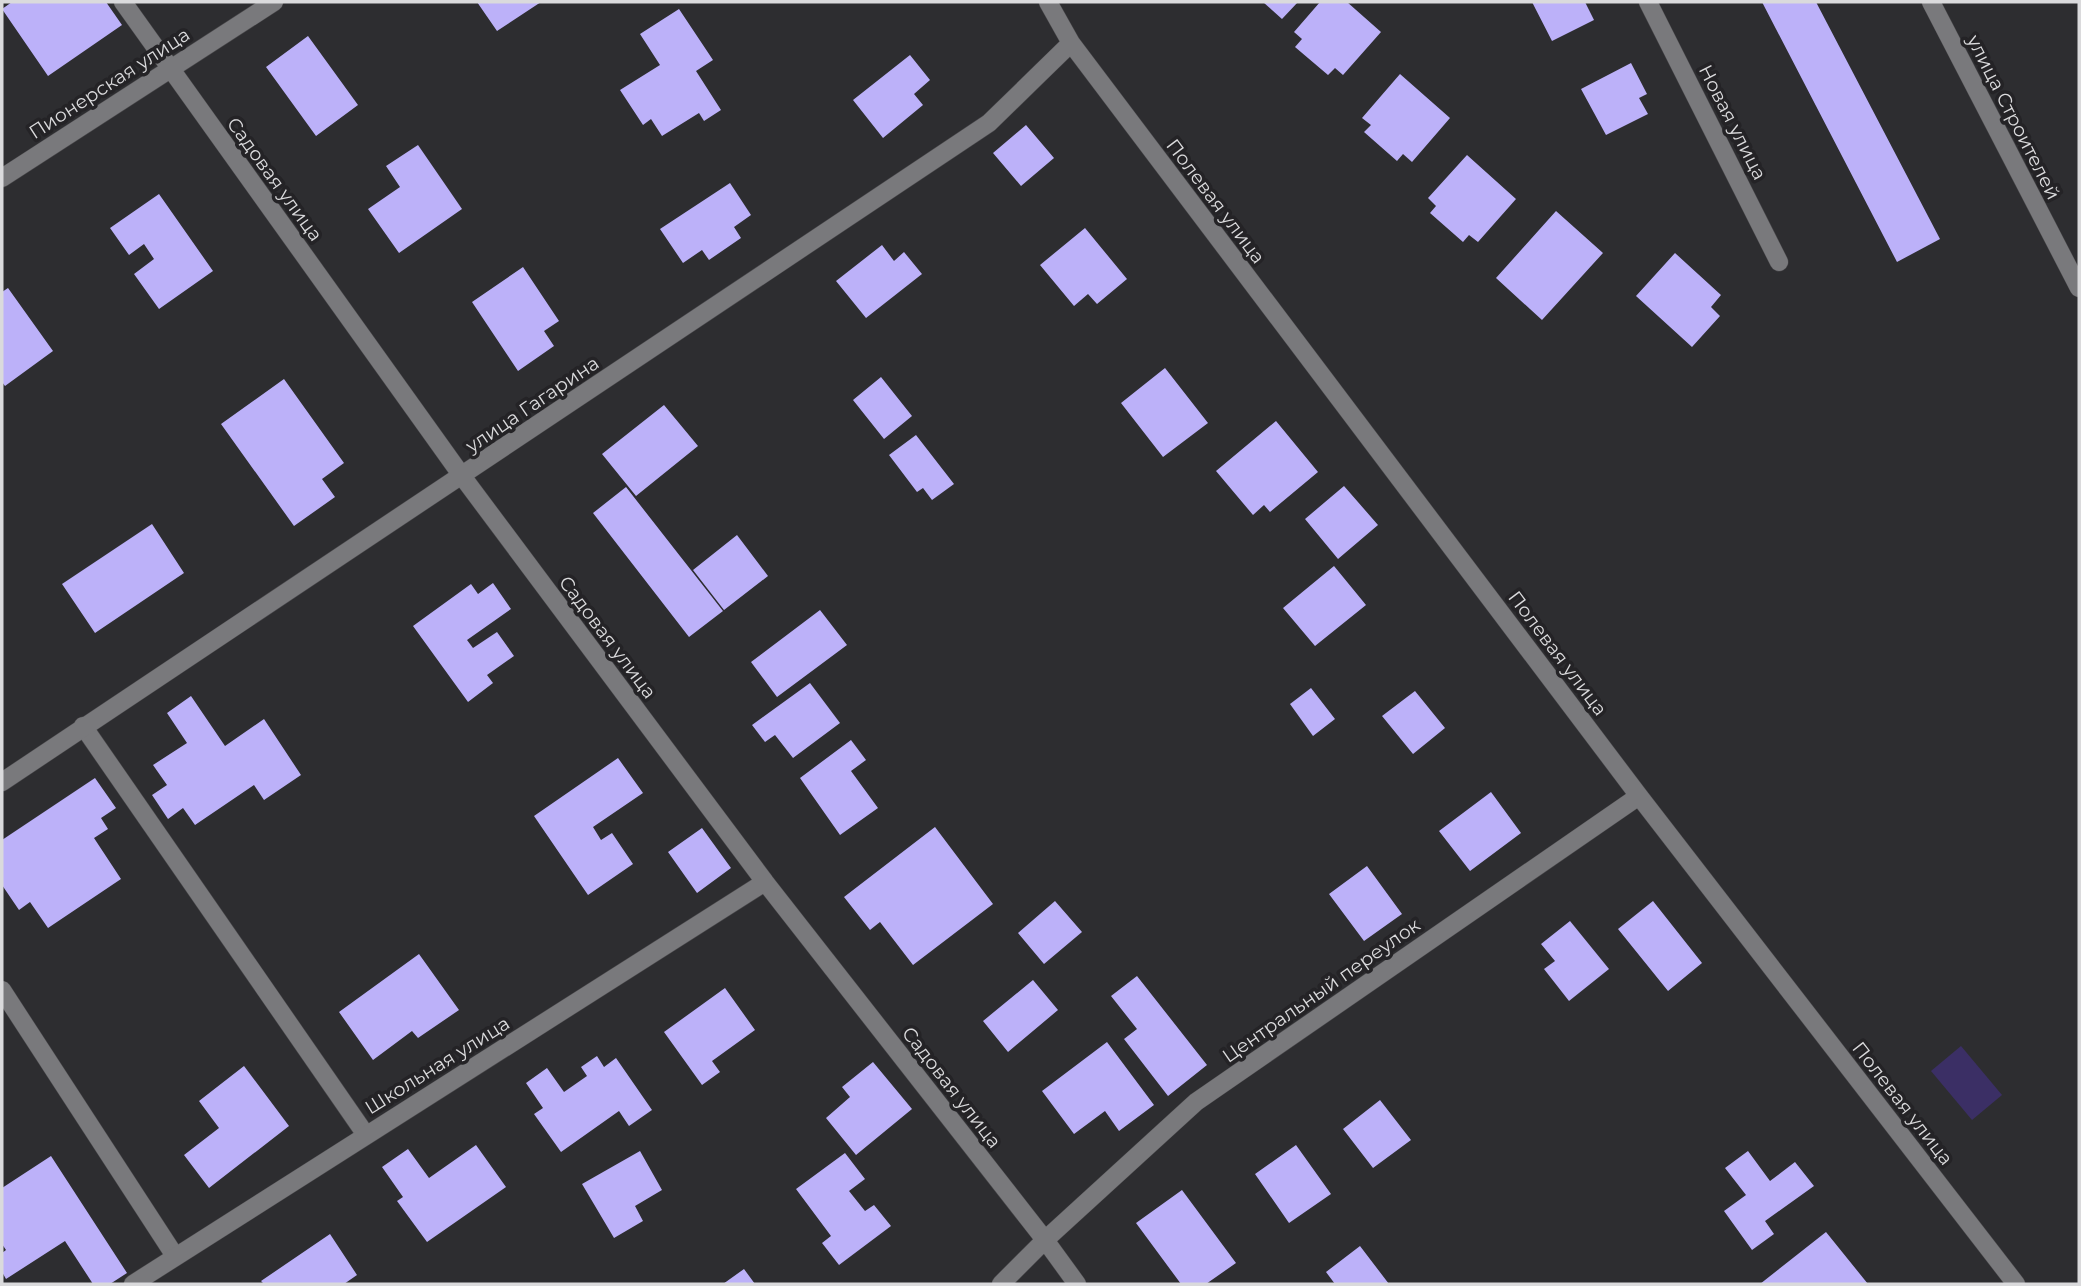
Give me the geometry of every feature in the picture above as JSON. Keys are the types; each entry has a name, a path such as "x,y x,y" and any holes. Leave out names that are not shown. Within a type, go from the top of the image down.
{"street":[{"name":"Садовая улица","path":"123,2 462,476 765,881 1077,1284"},
{"name":"Пионерская улица","path":"2,178 274,2"},
{"name":"Полевая улица","path":"1048,2 1071,43 1639,796 2016,1284"},
{"name":"Новая улица","path":"1648,2 1779,262"},
{"name":"улица Строителей","path":"1931,2 2079,288"},
{"name":"улица Гагарина","path":"2,782 989,123 1071,43"},
{"path":"83,726 366,1135"},
{"name":"Центральный переулок","path":"1001,1284 1045,1240 1196,1102 1639,796"},
{"name":"Школьная улица","path":"134,1284 765,881"},
{"path":"2,990 175,1256"}],"shaded area":[{"path":"1961,1046 2002,1095 1972,1120 1931,1071"}],"building":[{"path":"12,2 106,2 122,25 48,76 2,9"},
{"path":"477,2 541,2 497,31"},
{"path":"1263,2 1298,2 1282,19"},
{"path":"1320,2 1347,2 1381,32 1343,75 1335,68 1328,75 1295,47 1302,39 1294,32"},
{"path":"1532,2 1585,2 1594,20 1552,41"},
{"path":"1762,2 1816,2 1940,239 1897,262"},
{"path":"679,9 713,60 696,71 721,110 704,121 699,113 662,136 651,119 643,125 620,90 660,65 640,34"},
{"path":"308,36 358,105 316,136 266,67"},
{"path":"910,55 930,80 914,94 923,105 883,138 853,100"},
{"path":"1631,63 1647,94 1639,98 1648,114 1606,135 1581,89"},
{"path":"1400,74 1450,118 1412,162 1403,154 1397,161 1364,132 1371,125 1362,118"},
{"path":"1026,125 1054,158 1021,186 993,153"},
{"path":"418,145 462,209 399,253 368,209 400,187 386,166"},
{"path":"1467,155 1516,199 1478,242 1469,235 1463,242 1430,213 1436,206 1428,198"},
{"path":"730,183 751,215 734,227 741,238 709,260 702,250 683,263 660,229"},
{"path":"159,194 213,271 159,309 134,274 154,259 144,244 129,255 110,228"},
{"path":"1556,211 1603,253 1542,320 1496,278"},
{"path":"1085,228 1127,279 1097,304 1088,294 1074,306 1040,265"},
{"path":"882,245 894,261 904,252 922,274 866,318 836,281"},
{"path":"1675,253 1721,295 1711,307 1720,316 1692,347 1636,296"},
{"path":"523,267 559,321 544,331 554,346 518,371 472,302"},
{"path":"8,288 53,351 5,386 2,382 2,292"},
{"path":"1165,368 1208,423 1163,457 1121,403"},
{"path":"881,377 912,416 884,439 853,400"},
{"path":"284,379 344,463 322,479 335,497 294,526 221,424"},
{"path":"664,405 698,446 636,496 602,454"},
{"path":"1276,421 1318,472 1270,512 1264,505 1253,515 1216,471"},
{"path":"916,435 954,484 932,500 923,488 917,492 889,455"},
{"path":"1344,486 1378,525 1338,559 1305,519"},
{"path":"626,487 723,611 689,637 593,513"},
{"path":"152,524 184,573 95,633 62,584"},
{"path":"737,535 768,576 724,610 693,570"},
{"path":"1334,566 1366,605 1315,646 1283,608"},
{"path":"493,583 511,609 467,640 473,648 497,632 514,656 487,675 493,683 468,702 413,626 471,584 478,594"},
{"path":"820,610 847,645 777,697 751,662"},
{"path":"810,683 840,723 793,758 775,735 765,742 752,725"},
{"path":"1311,688 1335,719 1313,736 1290,704"},
{"path":"1415,691 1445,728 1413,754 1382,716"},
{"path":"191,696 225,746 264,719 301,775 264,800 254,785 195,825 183,808 168,819 152,795 167,785 153,765 187,743 167,713"},
{"path":"851,740 866,760 851,771 878,808 840,835 800,778"},
{"path":"618,758 643,793 593,827 601,840 612,833 633,864 588,895 534,816"},
{"path":"95,778 116,808 101,818 108,829 94,838 121,879 48,928 30,902 19,910 2,885 2,840"},
{"path":"1491,792 1521,833 1470,871 1439,831"},
{"path":"935,827 993,904 913,965 880,922 870,930 844,897"},
{"path":"702,828 731,868 697,893 668,852"},
{"path":"1367,866 1402,914 1364,941 1329,894"},
{"path":"1055,901 1082,932 1044,964 1018,933"},
{"path":"1653,901 1702,963 1668,991 1618,929"},
{"path":"1570,921 1609,969 1569,1001 1544,969 1555,961 1541,944"},
{"path":"419,954 459,1010 418,1038 412,1031 373,1060 339,1012"},
{"path":"1137,976 1207,1065 1168,1096 1124,1039 1137,1029 1111,996"},
{"path":"1033,980 1058,1010 1008,1052 983,1021"},
{"path":"725,988 755,1030 712,1061 720,1072 702,1085 664,1032"},
{"path":"1107,1042 1154,1105 1119,1131 1105,1111 1074,1134 1042,1091"},
{"path":"597,1056 604,1067 616,1058 652,1110 629,1126 619,1111 561,1152 534,1114 543,1108 526,1083 547,1068 564,1092 587,1076 581,1067"},
{"path":"873,1062 912,1109 856,1155 826,1118 850,1097 842,1087"},
{"path":"244,1066 289,1126 209,1188 184,1155 219,1128 199,1101"},
{"path":"1380,1100 1411,1140 1373,1168 1343,1129"},
{"path":"476,1145 506,1187 427,1242 397,1201 403,1197 382,1167 408,1149 429,1178"},
{"path":"1296,1145 1331,1194 1289,1223 1255,1174"},
{"path":"640,1151 662,1190 635,1206 643,1221 614,1238 582,1184"},
{"path":"1748,1151 1770,1181 1795,1162 1814,1186 1765,1221 1774,1234 1752,1250 1724,1211 1746,1195 1725,1168"},
{"path":"845,1153 865,1179 849,1191 865,1211 874,1205 891,1226 839,1265 822,1243 831,1236 796,1189"},
{"path":"51,1156 127,1273 110,1284 93,1284 65,1241 6,1279 2,1272 2,1253 6,1250 2,1244 2,1188"},
{"path":"1182,1190 1236,1263 1206,1284 1181,1284 1136,1223"},
{"path":"1826,1232 1868,1284 1760,1284"},
{"path":"330,1234 357,1275 344,1284 264,1284 261,1281"},
{"path":"1360,1246 1389,1284 1335,1284 1326,1272"},
{"path":"744,1269 755,1284 723,1284"}]}
